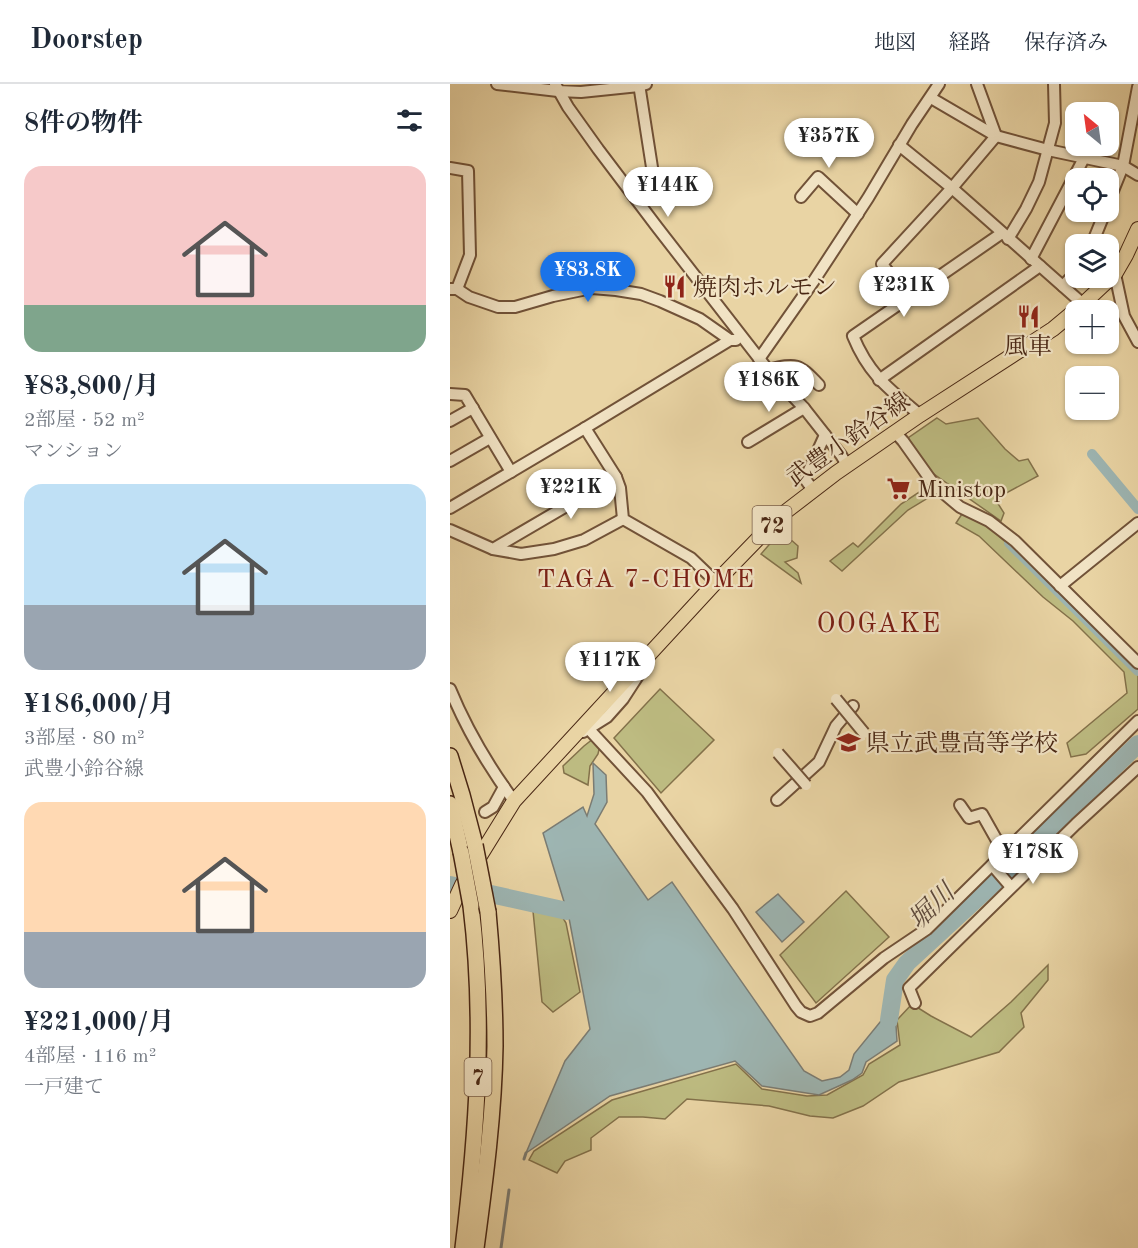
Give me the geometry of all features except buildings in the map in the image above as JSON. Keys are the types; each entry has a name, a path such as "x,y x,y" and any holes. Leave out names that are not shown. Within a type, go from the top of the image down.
{"highway":[{"name":"7","path":"450,756 462,795 479,992 479,1060 473,1156 463,1248"},
{"name":"7","path":"450,804 468,848 488,912 492,957 495,1047 490,1124 476,1248"}],"main road":[{"name":"武豊小鈴谷線","path":"1119,267 1138,229"},
{"name":"武豊小鈴谷線","path":"1087,300 1100,288"},
{"name":"武豊小鈴谷線","path":"453,905 462,885 514,801 574,737 587,727 651,654 780,516 847,465 1043,335 1065,318"}],"street":[{"path":"497,84 581,92 641,85 656,193"},
{"path":"759,359 858,214 939,84"},
{"path":"977,84 996,136"},
{"path":"920,416 879,380 867,365 853,336 908,297 1005,236 1026,209 1039,182 1055,123 1054,84"},
{"path":"1119,176 1136,106 1138,87"},
{"path":"556,88 598,149 745,341 768,370 804,408 847,465"},
{"path":"931,98 996,136 1123,166 1138,175"},
{"path":"908,297 882,264 996,136"},
{"path":"899,145 952,188 1079,300"},
{"path":"1031,259 1084,158"},
{"path":"450,168 468,171 470,255 453,289 498,307 515,307 592,288 641,294 700,319 730,340 745,341"},
{"path":"801,197 818,177 858,214"},
{"path":"879,380 1041,266"},
{"path":"1118,288 1124,316 1138,342"},
{"path":"450,508 730,340"},
{"path":"768,370 788,366 803,368 819,385"},
{"path":"450,394 465,394 511,472"},
{"path":"450,421 473,408"},
{"path":"748,442 804,408"},
{"path":"585,428 616,477 620,488 623,519"},
{"path":"895,432 936,486 960,507 989,521 1015,541 1138,663"},
{"path":"813,490 805,479 825,435"},
{"path":"450,461 490,438"},
{"path":"493,549 616,477"},
{"path":"450,531 493,549 521,554 554,549 584,540 623,519"},
{"path":"623,519 691,558 717,582"},
{"path":"1060,586 1138,523"},
{"path":"450,689 463,718 514,801"},
{"path":"836,699 864,733"},
{"path":"777,800 819,762 836,726 853,706"},
{"path":"587,727 647,792 733,909 796,1006 810,1016 818,1013 884,958 927,929 1138,721"},
{"path":"777,753 806,786"},
{"path":"915,1003 909,988 1011,887 1138,767"},
{"path":"485,812 493,807 504,787"},
{"path":"960,805 969,818 982,814 1004,853"},
{"path":"992,865 1011,887"}],"shaded area":[{"path":"937,418 946,424 978,418 1005,449 1019,461 1028,459 1038,476 995,499 1004,513 1001,521 931,472 908,438"},
{"path":"930,485 938,492 908,510 842,571 830,561 853,543 858,547 901,504"},
{"path":"962,514 986,524 1138,671 1138,709 1086,754 1071,757 1067,743 1127,693 1124,672 1073,621 1043,597 979,536 956,523"},
{"path":"781,531 798,546 797,558 785,562 798,573 801,583 761,554"},
{"path":"660,689 714,740 661,793 614,738"},
{"path":"593,739 600,745 598,754 590,766 588,785 564,773 563,766"},
{"path":"846,891 889,937 816,1003 780,955"},
{"path":"533,911 560,913 566,923 580,992 553,1012 542,1002"},
{"path":"1048,965 1048,980 1021,1013 1024,1027 999,1052 899,1082 863,1106 833,1118 810,1116 769,1106 687,1099 665,1119 619,1117 591,1138 591,1150 565,1161 557,1173 529,1160 534,1151 612,1100 736,1064 762,1089 807,1096 827,1095 863,1075 869,1064 900,1045 897,1020 912,1004 971,1037"}],"water":[{"path":"593,763 606,775 607,802 595,824 648,900 672,882 804,1071 822,1081 840,1077 849,1070 854,1054 885,1016 896,1025 897,1041 866,1062 862,1073 852,1080 819,1095 762,1086 735,1061 610,1096 526,1153 565,1061 590,1029 569,918 543,833 583,807 587,816 594,794"},
{"path":"778,894 804,922 782,942 756,912"}],"waterway":[{"path":"1092,454 1138,509"},
{"path":"1009,543 1138,671"},
{"name":"堀川","path":"889,1020 895,980 907,963 1138,744"},
{"path":"450,885 567,911"},
{"path":"524,1159 526,1153"},
{"path":"501,1248 509,1190"}],"place":[{"name":"焼肉ホルモン","path":"675,287"},
{"name":"風車","path":"1028,316"},
{"name":"Ministop","path":"899,489"},
{"name":"県立武豊高等学校","path":"848,743"}],"district":[{"name":"TAGA 7-CHOME","path":"646,578"},
{"name":"OOGAKE","path":"879,623"}]}
